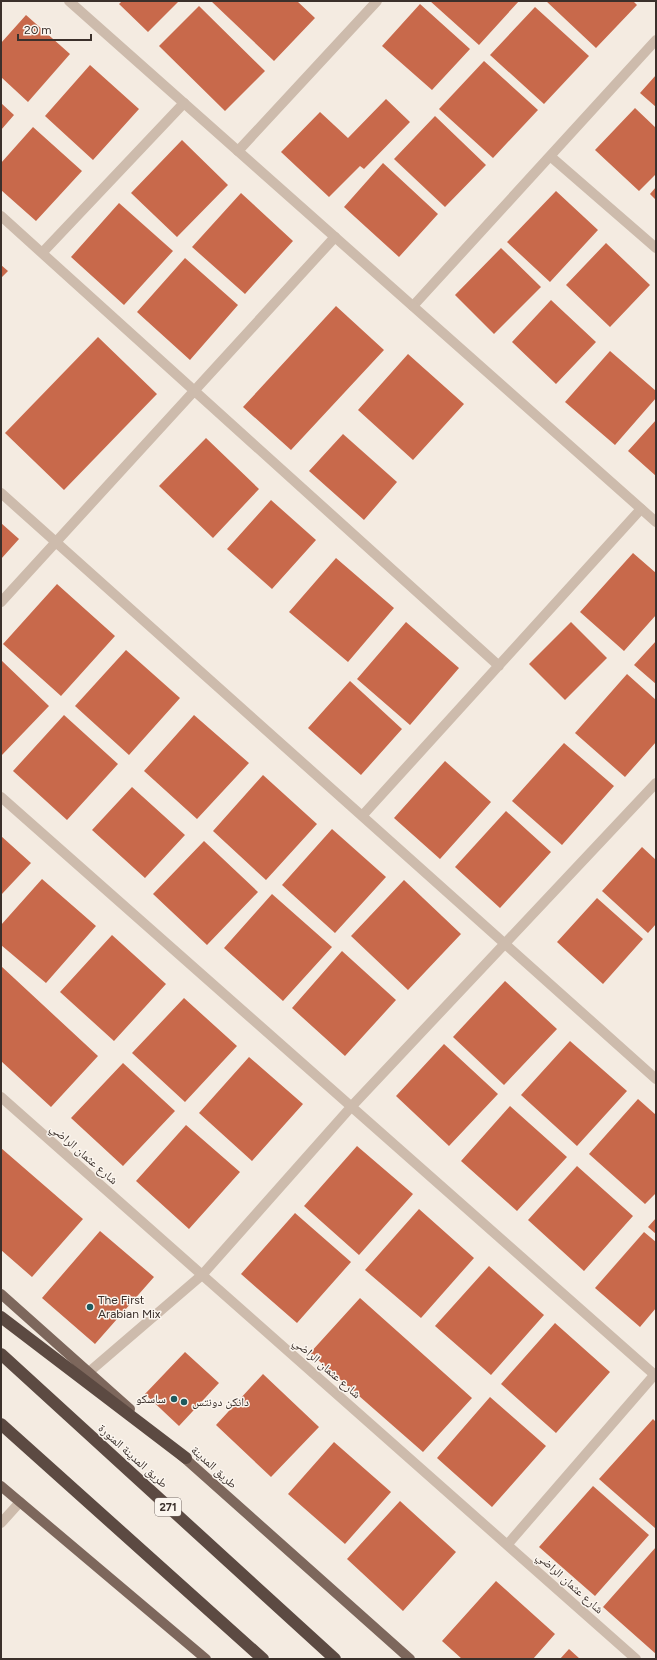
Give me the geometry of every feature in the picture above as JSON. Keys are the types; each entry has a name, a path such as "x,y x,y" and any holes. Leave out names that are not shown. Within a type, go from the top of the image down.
{"highway":[{"path":"1,1317 186,1458"},
{"name":"طريق المدينة المنورة","path":"1,1354 336,1659"},
{"path":"1,1424 263,1659"}],"main road":[{"name":"طريق المدينة","path":"1,1294 410,1659"},
{"path":"1,1486 206,1659"}],"street":[{"path":"69,1 656,522"},
{"path":"238,151 377,1"},
{"path":"412,306 656,40"},
{"path":"42,253 184,103"},
{"path":"550,156 656,248"},
{"path":"1,216 499,666"},
{"path":"1,602 335,237"},
{"path":"1,492 656,1080"},
{"path":"362,816 641,509"},
{"path":"89,1372 202,1275 351,1107 656,783"},
{"path":"1,797 655,1374 507,1545"},
{"name":"شارع عثمان الراضي","path":"1,1097 636,1659"},
{"path":"1,1523 20,1502"}],"building":[{"path":"122,1 179,1 148,32 119,4"},
{"path":"211,1 297,1 315,18 274,61"},
{"path":"430,1 519,1 479,45"},
{"path":"546,1 633,1 637,5 596,48"},
{"path":"420,4 470,49 432,90 382,46"},
{"path":"199,6 265,71 225,111 159,46"},
{"path":"535,7 589,56 544,104 490,55"},
{"path":"26,15 70,54 28,102 1,77 1,43"},
{"path":"484,61 538,110 493,158 439,109"},
{"path":"90,65 139,109 93,160 45,116"},
{"path":"656,75 656,107 640,93"},
{"path":"386,99 410,122 364,169 360,166 329,197 281,152 320,112 348,138"},
{"path":"1,103 14,115 1,130"},
{"path":"635,108 656,128 656,174 639,191 595,150"},
{"path":"435,116 486,165 445,207 394,159"},
{"path":"33,127 82,171 36,221 1,190 1,163"},
{"path":"182,140 228,185 177,237 131,193"},
{"path":"383,163 438,214 399,257 344,207"},
{"path":"656,187 656,200 650,194"},
{"path":"556,191 598,230 550,282 507,242"},
{"path":"241,193 293,241 245,294 192,247"},
{"path":"119,203 173,251 124,305 71,257"},
{"path":"606,243 650,285 610,327 566,285"},
{"path":"501,248 541,287 494,334 455,295"},
{"path":"185,258 238,305 190,360 137,312"},
{"path":"1,265 8,271 1,278"},
{"path":"551,300 596,342 556,384 512,342"},
{"path":"336,306 384,350 291,450 243,407"},
{"path":"98,337 157,394 64,490 5,433"},
{"path":"610,351 656,391 656,398 615,445 565,402"},
{"path":"408,354 464,404 413,460 358,410"},
{"path":"656,420 656,476 628,451"},
{"path":"343,434 397,482 364,520 309,471"},
{"path":"206,438 259,489 213,538 159,486"},
{"path":"271,500 316,540 272,589 227,549"},
{"path":"1,523 19,539 1,559"},
{"path":"633,553 656,573 656,615 624,651 580,612"},
{"path":"336,558 394,608 348,662 289,612"},
{"path":"57,584 115,636 61,696 3,644"},
{"path":"406,622 459,668 410,725 357,679"},
{"path":"571,622 607,658 565,700 529,664"},
{"path":"656,641 656,684 634,665"},
{"path":"126,650 180,698 129,755 75,706"},
{"path":"1,660 49,706 1,756"},
{"path":"627,674 656,700 656,742 625,777 575,733"},
{"path":"350,681 402,729 361,775 308,728"},
{"path":"64,715 118,764 67,820 13,771"},
{"path":"194,715 249,763 197,819 144,771"},
{"path":"564,743 614,786 562,845 512,801"},
{"path":"445,761 491,802 440,859 394,818"},
{"path":"263,775 317,824 266,880 213,831"},
{"path":"132,787 185,835 145,878 92,830"},
{"path":"506,811 551,852 500,908 455,867"},
{"path":"332,829 386,877 335,933 282,885"},
{"path":"1,836 31,863 1,895"},
{"path":"204,841 258,892 207,945 153,894"},
{"path":"642,847 656,860 656,924 648,933 602,891"},
{"path":"42,879 96,926 46,983 1,945 1,925"},
{"path":"404,880 461,934 408,990 351,936"},
{"path":"272,894 332,947 283,1001 224,948"},
{"path":"597,898 643,939 603,984 557,942"},
{"path":"112,935 166,984 114,1041 60,992"},
{"path":"342,951 396,1000 345,1056 292,1008"},
{"path":"1,966 98,1056 51,1107 1,1061"},
{"path":"505,981 557,1029 504,1085 453,1037"},
{"path":"184,998 237,1046 185,1102 132,1053"},
{"path":"570,1041 627,1091 577,1146 521,1095"},
{"path":"444,1044 498,1094 449,1146 396,1096"},
{"path":"249,1057 303,1104 252,1161 199,1113"},
{"path":"123,1063 175,1111 123,1166 71,1118"},
{"path":"638,1099 656,1115 656,1193 645,1204 589,1154"},
{"path":"510,1106 567,1157 517,1211 461,1161"},
{"path":"186,1125 240,1172 189,1229 136,1181"},
{"path":"357,1146 413,1194 359,1255 304,1206"},
{"path":"1,1148 83,1219 32,1277 1,1250"},
{"path":"577,1166 633,1216 584,1271 528,1220"},
{"path":"419,1209 474,1258 421,1318 365,1270"},
{"path":"295,1213 351,1262 297,1323 241,1274"},
{"path":"656,1218 656,1234 648,1227"},
{"path":"100,1231 154,1277 95,1344 42,1298"},
{"path":"644,1232 656,1242 656,1308 640,1327 595,1288"},
{"path":"489,1266 544,1315 491,1375 435,1326"},
{"path":"360,1298 472,1398 423,1452 310,1353"},
{"path":"555,1323 610,1372 556,1433 501,1384"},
{"path":"185,1352 219,1383 179,1426 145,1394"},
{"path":"263,1374 319,1427 271,1477 216,1425"},
{"path":"490,1397 546,1446 492,1507 437,1458"},
{"path":"653,1419 656,1422 655,1528 599,1479"},
{"path":"334,1442 391,1492 345,1544 288,1494"},
{"path":"593,1486 649,1535 595,1596 539,1547"},
{"path":"400,1501 456,1552 403,1611 347,1559"},
{"path":"656,1547 656,1654 603,1607"},
{"path":"496,1581 555,1634 533,1659 462,1659 442,1641"},
{"path":"569,1649 580,1659 560,1659"}],"place":[{"name":"The First Arabian Mix","path":"90,1307"},
{"name":"ساسكو","path":"174,1399"},
{"name":"دانكن دونتس","path":"184,1402"}]}
